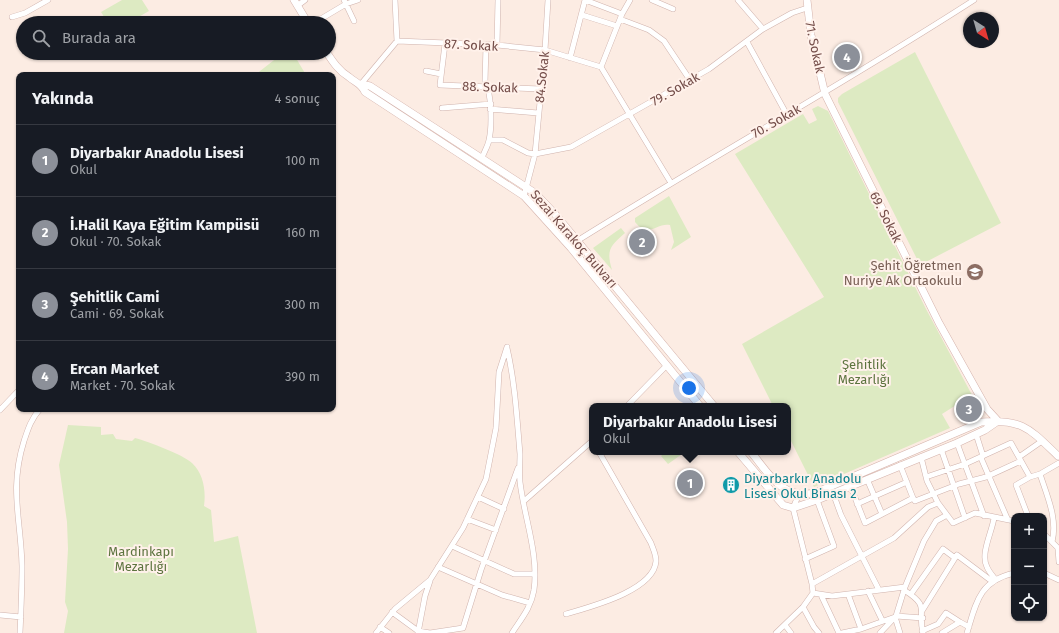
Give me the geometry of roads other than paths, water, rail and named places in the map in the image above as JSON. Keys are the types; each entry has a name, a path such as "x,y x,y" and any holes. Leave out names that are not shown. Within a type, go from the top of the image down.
{"street":[{"path":"12,17 25,13 48,0"},
{"path":"304,16 296,3 305,0"},
{"path":"324,16 345,2 358,0"},
{"path":"361,84 397,41 395,0"},
{"path":"497,45 498,0"},
{"name":"84.Sokak","path":"524,196 535,154 545,50 548,0"},
{"path":"570,58 585,0 649,30 664,41 690,80"},
{"path":"630,0 621,16 600,66 671,183"},
{"path":"652,0 673,9"},
{"path":"738,0 763,29"},
{"name":"71. Sokak","path":"807,0 811,35 825,94"},
{"name":"70. Sokak","path":"577,241 671,183 825,94 974,0"},
{"path":"345,2 354,21"},
{"name":"79. Sokak","path":"535,154 577,145 709,70 763,29 792,13 807,8"},
{"path":"582,15 617,26"},
{"name":"87. Sokak","path":"397,41 497,45 545,50 600,66"},
{"path":"747,42 787,115"},
{"path":"426,71 441,74 445,44"},
{"path":"482,158 489,140 491,106 488,87 485,82 486,45"},
{"path":"332,60 349,78 361,84 366,92 524,196 571,248 698,403"},
{"name":"88. Sokak","path":"441,74 440,85 541,89"},
{"name":"Sezai Karakoç Bulvarı","path":"361,84 370,86 527,186 555,214 712,403"},
{"name":"69. Sokak","path":"825,94 939,323 987,409 998,421"},
{"path":"442,108 491,106 538,113"},
{"path":"489,140 503,140 528,153 535,154"},
{"path":"418,632 425,596 430,580 467,520 486,479 496,428 499,372 507,347 516,412 520,481 531,541 534,574 534,590 526,615 512,633"},
{"path":"629,403 666,365"},
{"path":"0,410 16,393"},
{"path":"20,633 22,565 16,506 16,478 20,454 29,423 38,412"},
{"path":"741,455 783,505 793,508 817,500 850,485 957,443 998,421"},
{"path":"754,455 779,485 788,492 799,494 815,492 981,422 998,421 1016,423 1026,428 1042,441 1059,459 1040,474 1030,477 1016,485 1027,513"},
{"path":"976,434 988,476 1007,518"},
{"path":"900,465 915,501 933,493 988,476 1020,459 1042,441"},
{"path":"957,443 984,516"},
{"path":"926,477 965,464 1011,443 1030,477"},
{"path":"524,501 589,444"},
{"path":"940,449 965,518"},
{"path":"566,614 612,600 628,592 652,571 656,562 655,553 651,543 602,455"},
{"path":"921,457 926,477 933,493 938,503 954,523 975,514 1011,520"},
{"path":"392,612 418,632 430,633 463,628 484,562 520,463"},
{"path":"1040,474 1055,529 1052,542"},
{"path":"867,479 882,514"},
{"path":"857,504 907,482"},
{"path":"850,485 865,523 913,498"},
{"path":"833,493 841,515 879,590"},
{"path":"776,633 803,607 813,593 793,508 799,494"},
{"path":"478,497 504,510"},
{"path":"805,558 834,546 817,500"},
{"path":"812,584 894,538 928,507 938,503"},
{"path":"880,633 896,617 904,589 924,541 936,521 947,515"},
{"path":"994,518 992,530 987,541 986,566 994,581"},
{"path":"467,520 496,530"},
{"path":"1047,537 1058,548 1059,562"},
{"path":"452,546 484,562 514,574 534,574"},
{"path":"911,594 943,548 955,558"},
{"path":"922,611 957,555 994,581"},
{"path":"438,567 502,595 530,603"},
{"path":"967,633 980,593 994,581 1011,574"},
{"path":"1047,574 1059,580"},
{"path":"376,633 392,612 430,580"},
{"path":"813,593 832,596 868,591 904,589 917,598 922,605 923,632 938,624 946,613 969,627"},
{"path":"868,591 882,620"},
{"path":"848,594 861,629"},
{"path":"821,595 839,633"},
{"path":"803,607 814,628 819,633"},
{"path":"0,615 21,617"},
{"path":"896,617 900,633"},
{"path":"842,633 861,629 882,620 896,617 923,618"},
{"path":"942,633 960,622"},
{"path":"785,625 791,633"},
{"path":"380,627 389,633"}],"place":[{"name":"Ercan Market","path":"847,57"},
{"name":"İ.Halil Kaya Eğitim Kampüsü","path":"642,242"},
{"name":"Şehit Öğretmen Nuriye Ak Ortaokulu","path":"975,272"},
{"name":"Şehitlik Cami","path":"969,409"},
{"name":"Diyarbakır Anadolu Lisesi","path":"690,483"},
{"name":"Diyarbarkır Anadolu Lisesi Okul Binası 2","path":"731,485"}],"park label":[{"name":"Şehitlik Mezarlığı","path":"864,372"},
{"name":"Mardinkapı Mezarlığı","path":"141,558"}]}
